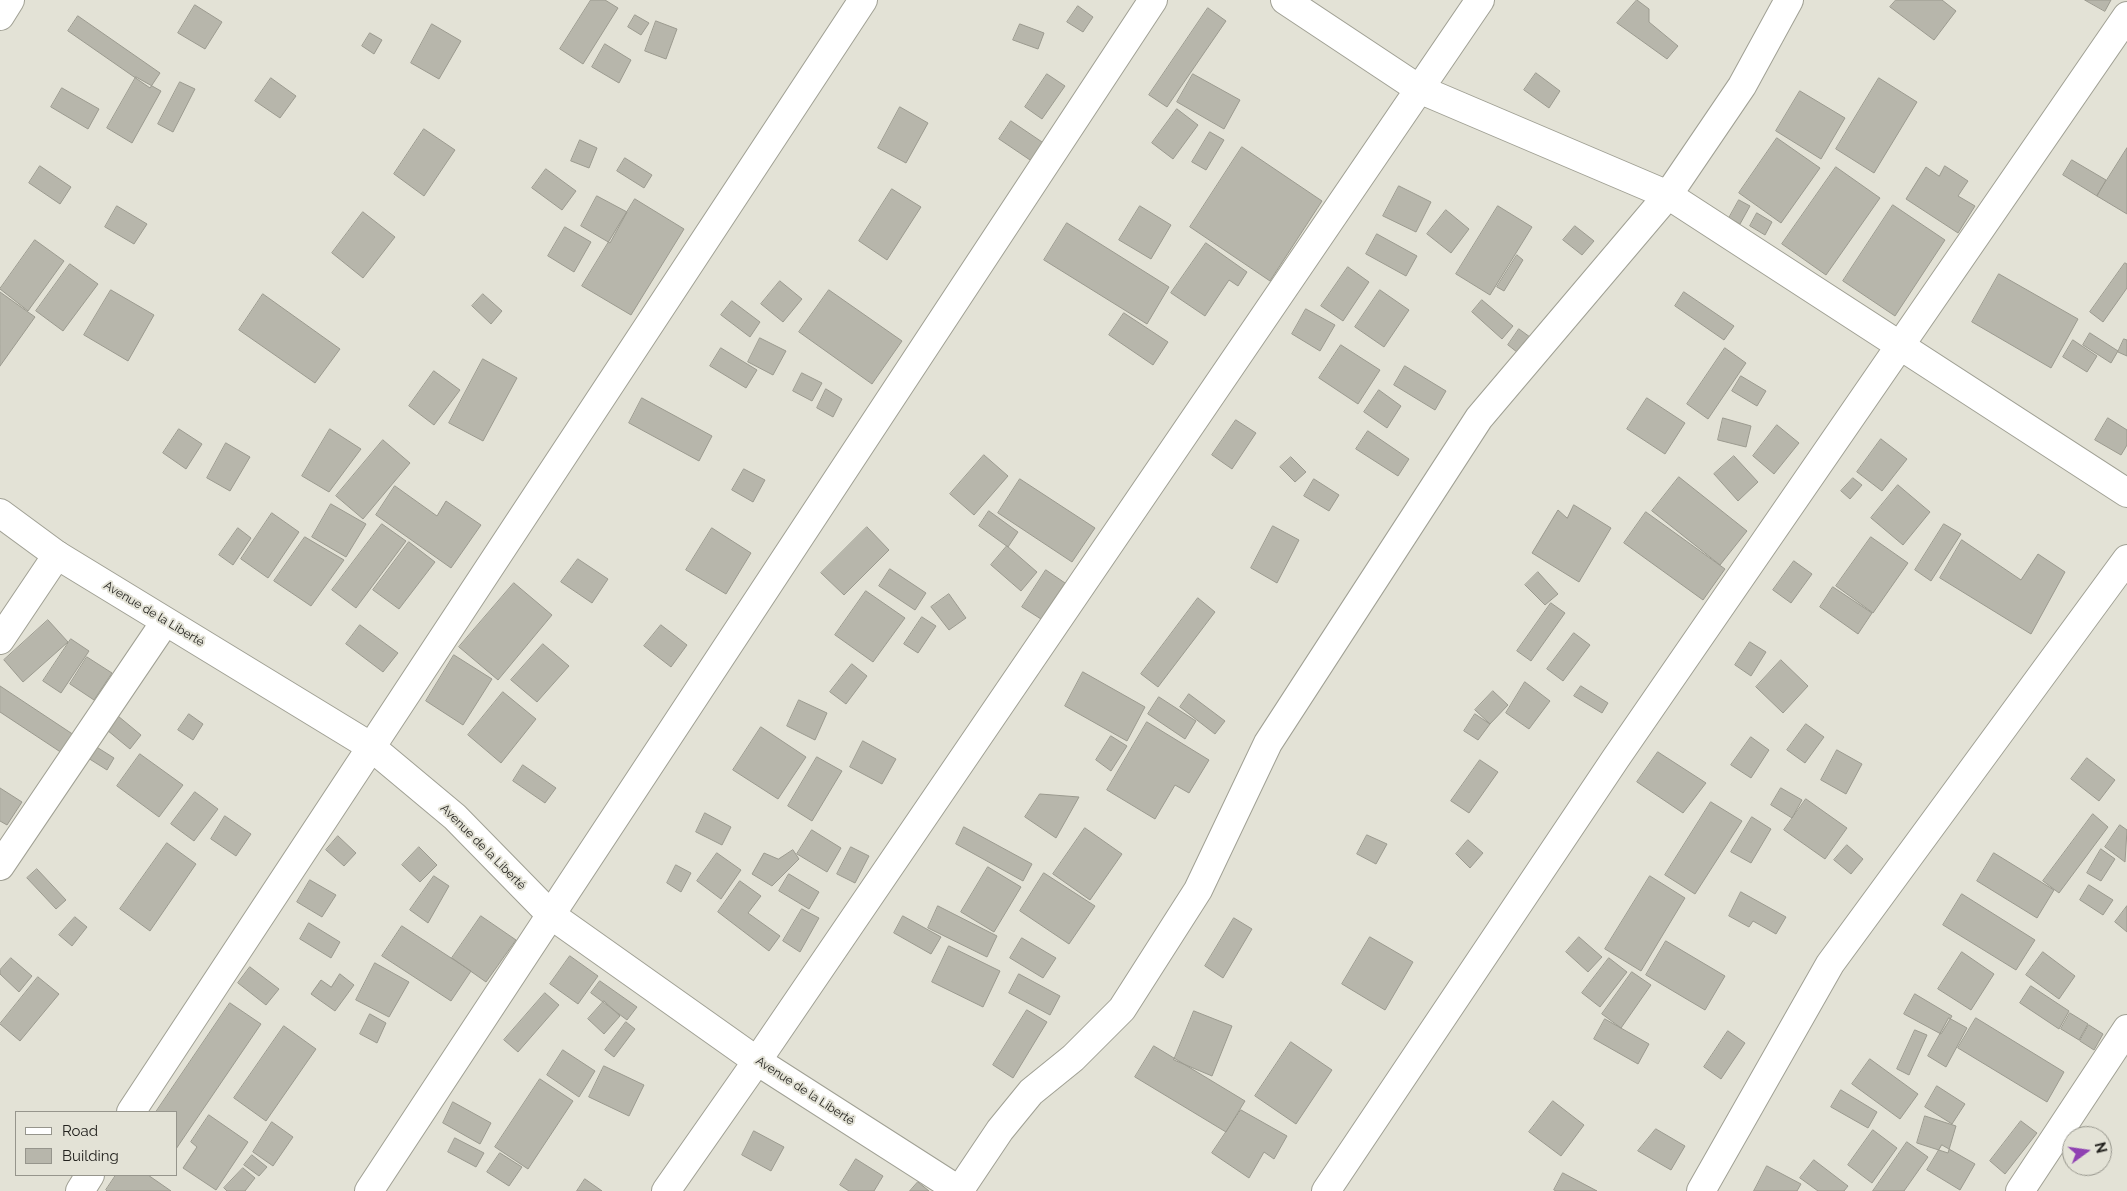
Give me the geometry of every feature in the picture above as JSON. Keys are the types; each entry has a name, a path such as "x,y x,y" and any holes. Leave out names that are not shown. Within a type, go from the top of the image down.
{"street":[{"path":"0,16 10,0"},
{"path":"132,1111 862,0"},
{"path":"369,1191 1153,0"},
{"path":"1285,0 1419,89 1668,195 1902,345 2127,493"},
{"path":"666,1191 757,1061 1480,0"},
{"path":"959,1191 1000,1130 1031,1092 1073,1058 1122,1009 1198,890 1268,743 1479,418 1668,195 1742,86 1789,0"},
{"path":"1326,1191 1622,750 2127,16"},
{"name":"Avenue de la Liberté","path":"0,513 56,555 370,746 455,817 551,915 757,1061 959,1191"},
{"path":"0,640 56,555"},
{"path":"1701,1191 1830,964 2127,559"},
{"path":"0,866 165,622"},
{"path":"2020,1191 2127,1029"},
{"path":"80,1191 89,1176"}],"building":[{"path":"591,0 605,0 618,8 583,64 560,49"},
{"path":"1637,0 1649,9 1649,22 1678,46 1667,59 1617,23"},
{"path":"1896,0 1942,0 1956,11 1934,40 1890,7"},
{"path":"2085,0 2111,0 2105,11"},
{"path":"195,5 222,22 205,49 178,33"},
{"path":"1078,6 1093,17 1083,32 1067,22"},
{"path":"1208,8 1226,21 1167,107 1149,95"},
{"path":"635,15 649,23 641,35 628,27"},
{"path":"78,16 160,73 150,88 68,31"},
{"path":"656,21 677,29 666,59 645,51"},
{"path":"432,24 461,41 439,79 411,63"},
{"path":"1020,24 1044,33 1038,49 1013,40"},
{"path":"370,33 382,40 374,54 362,46"},
{"path":"605,44 631,60 619,83 592,67"},
{"path":"1536,73 1560,91 1549,108 1524,90"},
{"path":"1047,74 1065,86 1042,119 1025,107"},
{"path":"1193,74 1240,100 1224,129 1177,102"},
{"path":"136,77 161,91 132,143 107,128"},
{"path":"271,78 296,96 280,118 255,101"},
{"path":"1879,78 1917,102 1874,173 1836,149"},
{"path":"180,82 195,89 173,132 158,124"},
{"path":"62,88 99,109 88,129 51,107"},
{"path":"1800,91 1845,118 1821,159 1776,131"},
{"path":"900,107 928,123 906,163 878,148"},
{"path":"1177,109 1198,125 1173,159 1152,143"},
{"path":"1011,121 1045,144 1033,162 999,139"},
{"path":"424,129 455,150 424,196 394,174"},
{"path":"1210,132 1224,140 1206,170 1192,162"},
{"path":"1777,138 1820,168 1781,223 1739,193"},
{"path":"580,140 597,148 589,168 571,161"},
{"path":"1242,147 1322,201 1270,281 1190,227"},
{"path":"2127,148 2127,214 2097,196"},
{"path":"625,158 652,175 644,188 617,171"},
{"path":"2072,160 2106,180 2097,196 2063,175"},
{"path":"40,166 71,187 60,204 29,183"},
{"path":"1945,166 1968,181 1958,196 1975,206 1958,233 1906,199 1926,167 1939,176"},
{"path":"1836,167 1880,198 1826,275 1782,244"},
{"path":"546,169 576,191 562,210 532,188"},
{"path":"1399,186 1431,202 1416,232 1383,216"},
{"path":"892,189 921,207 887,260 859,241"},
{"path":"597,196 627,212 610,243 581,226"},
{"path":"635,199 684,229 631,315 582,286"},
{"path":"1739,200 1750,206 1740,224 1729,218"},
{"path":"1893,205 1945,240 1895,316 1843,281"},
{"path":"117,206 147,224 134,244 105,227"},
{"path":"1140,206 1171,225 1151,259 1119,240"},
{"path":"1498,206 1532,227 1490,295 1456,274"},
{"path":"1446,210 1469,229 1451,253 1427,234"},
{"path":"363,212 395,237 363,278 332,253"},
{"path":"1757,213 1772,222 1765,235 1750,226"},
{"path":"1067,223 1169,287 1147,324 1044,260"},
{"path":"1575,226 1594,241 1582,255 1563,240"},
{"path":"565,227 591,242 574,272 548,256"},
{"path":"1377,234 1417,256 1406,276 1366,254"},
{"path":"35,240 64,261 28,311 0,289"},
{"path":"1206,243 1247,272 1238,286 1229,280 1205,316 1171,293"},
{"path":"1517,255 1523,260 1504,291 1497,287"},
{"path":"2125,263 2127,264 2127,288 2103,322 2090,312"},
{"path":"70,264 98,284 63,331 36,311"},
{"path":"1348,267 1369,282 1343,321 1321,306"},
{"path":"1999,274 2078,319 2051,368 1972,322"},
{"path":"780,281 802,299 783,322 761,304"},
{"path":"111,290 154,315 128,361 84,335"},
{"path":"829,290 902,341 872,384 799,332"},
{"path":"1380,290 1409,310 1384,347 1355,327"},
{"path":"0,292 35,317 0,366"},
{"path":"1684,292 1734,326 1724,340 1675,306"},
{"path":"263,294 340,349 315,383 239,330"},
{"path":"483,294 502,311 491,324 472,306"},
{"path":"1482,300 1513,326 1502,339 1472,312"},
{"path":"732,301 760,322 750,337 721,315"},
{"path":"1306,309 1335,325 1320,351 1292,334"},
{"path":"1124,313 1168,342 1153,365 1109,335"},
{"path":"1519,329 1534,340 1522,356 1508,345"},
{"path":"2090,333 2118,351 2111,363 2083,345"},
{"path":"760,338 786,351 773,375 748,362"},
{"path":"2124,339 2127,340 2127,356 2118,352"},
{"path":"2073,340 2097,356 2087,372 2063,357"},
{"path":"1341,345 1380,370 1358,404 1319,378"},
{"path":"721,348 757,370 746,388 710,366"},
{"path":"1725,348 1746,363 1708,419 1687,404"},
{"path":"483,359 517,378 483,441 449,423"},
{"path":"1405,366 1446,391 1435,410 1394,385"},
{"path":"434,371 460,390 434,425 409,406"},
{"path":"802,373 822,383 812,401 793,391"},
{"path":"1741,376 1766,391 1757,406 1732,391"},
{"path":"826,389 842,399 833,417 817,408"},
{"path":"1379,390 1401,406 1387,428 1364,412"},
{"path":"642,398 712,436 699,461 629,423"},
{"path":"1647,398 1685,423 1665,454 1627,429"},
{"path":"1723,418 1751,426 1746,447 1718,440"},
{"path":"2108,418 2127,430 2127,445 2121,455 2095,440"},
{"path":"1236,420 1256,433 1232,469 1212,455"},
{"path":"1777,425 1799,443 1774,474 1753,456"},
{"path":"179,429 202,444 186,469 163,453"},
{"path":"330,429 361,449 329,492 302,476"},
{"path":"1368,431 1409,459 1398,476 1356,449"},
{"path":"1881,439 1907,459 1882,491 1857,472"},
{"path":"383,440 410,463 363,519 336,496"},
{"path":"226,443 250,457 230,491 207,478"},
{"path":"984,455 1008,476 974,515 950,494"},
{"path":"1734,456 1758,482 1738,501 1714,474"},
{"path":"1291,457 1306,472 1295,482 1280,467"},
{"path":"744,469 765,480 753,502 732,490"},
{"path":"1679,477 1747,531 1720,565 1652,511"},
{"path":"1853,478 1862,485 1850,499 1841,491"},
{"path":"1020,479 1095,528 1072,562 998,513"},
{"path":"1314,479 1339,495 1329,511 1304,496"},
{"path":"1898,485 1930,512 1903,545 1871,518"},
{"path":"395,486 437,516 446,501 481,525 451,568 376,515"},
{"path":"331,504 366,524 346,557 312,537"},
{"path":"1574,505 1611,528 1579,582 1532,553 1558,510 1567,518"},
{"path":"989,511 1018,532 1008,547 979,526"},
{"path":"1646,512 1725,569 1703,600 1624,543"},
{"path":"272,513 299,532 268,578 241,559"},
{"path":"382,524 406,541 356,608 332,590"},
{"path":"1944,524 1961,534 1931,581 1915,570"},
{"path":"1273,526 1299,540 1277,583 1251,568"},
{"path":"867,527 889,550 844,595 821,573"},
{"path":"238,528 251,538 233,565 219,555"},
{"path":"712,528 751,553 726,594 686,570"},
{"path":"305,537 344,560 311,606 274,581"},
{"path":"1871,537 1908,563 1873,613 1836,586"},
{"path":"1962,540 2021,580 2038,554 2065,572 2031,634 1940,578"},
{"path":"409,542 435,562 399,609 373,590"},
{"path":"1007,546 1037,572 1021,591 991,565"},
{"path":"578,559 608,579 592,603 561,582"},
{"path":"1794,561 1812,574 1791,603 1773,590"},
{"path":"890,569 926,593 915,610 879,586"},
{"path":"1046,570 1065,583 1041,619 1022,607"},
{"path":"1538,572 1558,594 1545,605 1525,585"},
{"path":"514,583 552,615 498,680 459,647"},
{"path":"1833,587 1872,613 1858,634 1820,607"},
{"path":"866,591 905,618 873,662 835,635"},
{"path":"949,594 966,618 949,630 931,607"},
{"path":"1198,598 1215,612 1158,687 1141,674"},
{"path":"1551,603 1565,613 1531,661 1517,651"},
{"path":"922,617 936,626 918,653 904,644"},
{"path":"48,620 68,642 23,682 4,660"},
{"path":"360,625 398,653 383,672 346,644"},
{"path":"661,625 687,645 671,667 644,646"},
{"path":"1574,633 1590,645 1563,681 1547,669"},
{"path":"71,639 89,651 61,693 43,681"},
{"path":"1750,642 1766,652 1751,676 1735,665"},
{"path":"543,644 569,666 537,702 511,680"},
{"path":"454,655 492,679 463,725 426,701"},
{"path":"87,657 112,673 94,700 70,684"},
{"path":"1781,660 1808,686 1783,713 1756,687"},
{"path":"852,664 867,676 846,704 830,692"},
{"path":"1083,672 1145,707 1127,741 1065,706"},
{"path":"1525,682 1550,701 1529,729 1506,713"},
{"path":"0,686 74,735 62,753 0,712"},
{"path":"1581,686 1608,703 1602,713 1574,696"},
{"path":"1493,691 1508,705 1490,724 1475,710"},
{"path":"503,692 536,719 501,763 468,735"},
{"path":"1189,694 1225,721 1215,734 1180,707"},
{"path":"1159,697 1196,721 1185,739 1148,714"},
{"path":"799,700 827,713 815,740 787,726"},
{"path":"189,714 203,724 193,740 178,730"},
{"path":"1475,714 1490,724 1478,740 1464,731"},
{"path":"118,716 141,735 130,749 107,730"},
{"path":"1147,722 1209,760 1189,793 1175,785 1155,819 1107,790"},
{"path":"1806,724 1824,737 1805,763 1787,750"},
{"path":"761,727 806,757 778,799 733,770"},
{"path":"1111,736 1127,746 1111,771 1096,760"},
{"path":"1751,737 1769,750 1751,778 1731,765"},
{"path":"863,741 896,759 882,784 850,767"},
{"path":"95,746 114,758 107,770 88,758"},
{"path":"1837,750 1862,764 1846,794 1821,780"},
{"path":"1658,752 1706,783 1683,813 1637,782"},
{"path":"140,754 183,785 159,817 117,786"},
{"path":"817,757 842,771 812,821 788,806"},
{"path":"2087,758 2115,780 2099,801 2071,779"},
{"path":"1480,760 1498,772 1469,813 1451,801"},
{"path":"523,765 556,788 545,803 513,781"},
{"path":"0,788 22,802 7,825 0,821"},
{"path":"1781,788 1802,800 1792,818 1771,805"},
{"path":"195,792 218,809 194,841 171,824"},
{"path":"1040,794 1079,797 1056,838 1025,817"},
{"path":"1806,799 1847,828 1825,859 1784,830"},
{"path":"1711,802 1742,821 1695,894 1665,875"},
{"path":"705,813 731,827 722,845 696,832"},
{"path":"2093,814 2108,827 2059,893 2043,881"},
{"path":"225,816 251,834 236,856 211,839"},
{"path":"1752,817 1771,829 1751,863 1731,852"},
{"path":"2120,825 2127,830 2125,862 2105,847"},
{"path":"964,827 1032,864 1023,881 956,844"},
{"path":"1085,828 1122,854 1090,900 1053,874"},
{"path":"812,830 841,848 827,872 797,854"},
{"path":"1367,835 1387,844 1376,864 1357,854"},
{"path":"338,836 356,853 344,866 326,850"},
{"path":"1468,840 1483,853 1470,868 1456,854"},
{"path":"167,843 196,864 150,931 120,909"},
{"path":"1847,845 1863,859 1851,874 1834,860"},
{"path":"419,847 437,865 420,882 402,865"},
{"path":"851,847 869,856 855,883 837,874"},
{"path":"2101,849 2115,859 2101,881 2087,873"},
{"path":"793,850 799,859 772,886 752,874 764,853 778,859"},
{"path":"717,853 741,870 721,899 697,881"},
{"path":"1994,853 2054,890 2037,918 1977,881"},
{"path":"676,865 691,873 681,892 667,883"},
{"path":"988,867 1021,887 994,932 961,912"},
{"path":"37,869 66,900 56,909 27,878"},
{"path":"1044,873 1095,906 1069,944 1020,911"},
{"path":"789,874 819,892 809,909 779,891"},
{"path":"434,876 449,886 428,923 410,910"},
{"path":"1650,876 1685,898 1641,971 1605,949"},
{"path":"310,880 336,895 322,917 297,902"},
{"path":"740,881 761,896 748,913 780,936 769,951 718,912"},
{"path":"2089,885 2113,900 2103,915 2080,900"},
{"path":"1741,892 1786,917 1776,934 1753,921 1749,927 1729,916"},
{"path":"1962,894 2035,940 2016,970 1943,925"},
{"path":"938,906 997,936 987,957 928,928"},
{"path":"2127,906 2127,932 2115,922"},
{"path":"802,909 819,918 800,952 783,941"},
{"path":"481,916 516,940 486,982 452,958"},
{"path":"903,916 941,937 931,954 894,933"},
{"path":"75,917 87,927 72,946 59,935"},
{"path":"1234,918 1252,929 1223,978 1205,966"},
{"path":"309,923 340,942 331,958 300,939"},
{"path":"402,926 471,971 451,1001 382,956"},
{"path":"1370,937 1413,962 1385,1010 1342,984"},
{"path":"1579,937 1602,957 1588,972 1566,952"},
{"path":"1022,938 1056,958 1043,978 1010,958"},
{"path":"1666,941 1725,976 1705,1010 1646,975"},
{"path":"949,946 1000,971 983,1007 932,982"},
{"path":"1962,952 1994,974 1971,1010 1938,989"},
{"path":"2043,952 2075,976 2059,999 2026,975"},
{"path":"570,956 598,976 578,1004 550,984"},
{"path":"11,958 32,976 19,992 0,974 0,970"},
{"path":"1609,958 1627,972 1600,1007 1582,993"},
{"path":"375,963 409,982 389,1017 356,1000"},
{"path":"250,967 279,989 266,1005 238,983"},
{"path":"1632,972 1651,985 1621,1028 1602,1014"},
{"path":"340,974 354,985 335,1011 311,994 321,980 331,987"},
{"path":"1019,974 1060,996 1050,1015 1009,993"},
{"path":"38,977 59,994 20,1041 0,1024"},
{"path":"600,981 637,1007 627,1020 591,993"},
{"path":"2031,986 2069,1011 2059,1029 2020,1003"},
{"path":"545,993 559,1005 518,1052 504,1040"},
{"path":"1915,994 1952,1016 1941,1034 1904,1014"},
{"path":"604,1001 620,1016 604,1034 588,1019"},
{"path":"230,1003 261,1024 178,1146 178,1111 157,1111"},
{"path":"1027,1010 1047,1022 1013,1078 993,1065"},
{"path":"1194,1011 1232,1026 1212,1076 1174,1060"},
{"path":"2070,1013 2088,1024 2079,1040 2061,1029"},
{"path":"370,1014 386,1023 377,1043 360,1034"},
{"path":"1949,1018 1967,1028 1946,1067 1928,1056"},
{"path":"1976,1018 2064,1072 2047,1102 1958,1048"},
{"path":"1605,1019 1649,1044 1638,1064 1594,1039"},
{"path":"626,1022 635,1029 614,1057 605,1050"},
{"path":"2089,1025 2103,1034 2094,1050 2080,1041"},
{"path":"284,1026 316,1049 266,1121 234,1098"},
{"path":"1915,1030 1927,1035 1909,1075 1897,1069"},
{"path":"1728,1031 1745,1043 1721,1079 1704,1067"},
{"path":"1291,1042 1332,1070 1296,1124 1255,1096"},
{"path":"1154,1046 1245,1101 1226,1132 1135,1077"},
{"path":"563,1050 595,1071 579,1097 547,1075"},
{"path":"1870,1059 1918,1094 1900,1119 1852,1084"},
{"path":"604,1066 644,1085 629,1116 589,1097"},
{"path":"540,1079 573,1101 528,1169 495,1147"},
{"path":"1937,1086 1965,1104 1952,1124 1925,1107"},
{"path":"1841,1090 1877,1112 1868,1128 1831,1107"},
{"path":"1553,1101 1584,1125 1561,1156 1529,1132"},
{"path":"453,1102 491,1123 480,1144 443,1123"},
{"path":"1241,1110 1287,1136 1274,1159 1264,1152 1249,1178 1212,1153"},
{"path":"209,1115 248,1142 216,1190 183,1168 197,1147 191,1142"},
{"path":"1925,1116 1956,1126 1948,1153 1917,1143"},
{"path":"2021,1121 2037,1133 2005,1174 1990,1161"},
{"path":"272,1122 293,1137 273,1166 253,1152"},
{"path":"1656,1129 1685,1146 1671,1170 1638,1151"},
{"path":"1873,1130 1897,1148 1872,1183 1848,1165"},
{"path":"754,1131 784,1147 771,1171 742,1155"},
{"path":"455,1138 484,1153 476,1167 448,1152"},
{"path":"1907,1142 1928,1157 1904,1191 1873,1191"},
{"path":"1942,1145 1975,1164 1960,1190 1927,1170"},
{"path":"500,1153 522,1167 509,1186 487,1172"},
{"path":"252,1155 267,1167 259,1176 244,1165"},
{"path":"856,1159 883,1176 874,1191 849,1191 840,1185"},
{"path":"1814,1160 1848,1186 1844,1191 1818,1191 1800,1178"},
{"path":"1767,1166 1801,1184 1797,1191 1754,1191"},
{"path":"243,1168 255,1178 245,1191 227,1191 224,1188"},
{"path":"1563,1173 1597,1191 1554,1190"},
{"path":"115,1176 149,1176 171,1191 107,1191"},
{"path":"585,1179 602,1191 577,1191"},
{"path":"918,1182 929,1191 910,1191"}]}
